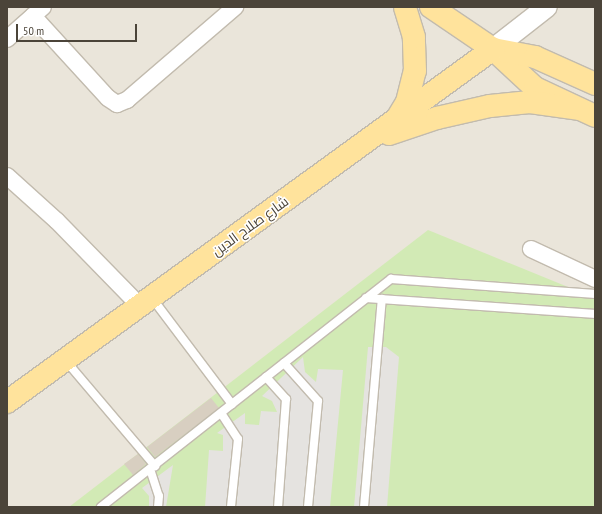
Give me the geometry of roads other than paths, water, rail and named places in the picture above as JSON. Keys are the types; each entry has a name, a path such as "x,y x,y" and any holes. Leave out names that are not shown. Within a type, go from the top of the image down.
{"main road":[{"path":"395,122 407,102 415,72 414,37 405,7"},
{"path":"431,7 493,50 535,88 587,112"},
{"path":"493,50 535,57 595,84"},
{"name":"شارع صلاح الدين","path":"7,402 493,50"},
{"path":"365,143 437,118 490,106 530,102 587,112"}],"street":[{"path":"7,39 38,11 108,98 117,104 127,100 235,7"},
{"path":"493,50 548,7"},
{"path":"10,185 57,221 146,302"},
{"path":"531,249 595,279"}],"lane":[{"path":"101,507 388,281 399,277 595,294"},
{"path":"366,298 595,314"},
{"path":"364,507 382,299"},
{"path":"146,302 232,404"},
{"path":"65,360 153,467 159,496 158,507"},
{"path":"284,363 318,401 308,507"},
{"path":"266,377 286,399 278,507"},
{"path":"221,413 238,439 232,507"}]}
